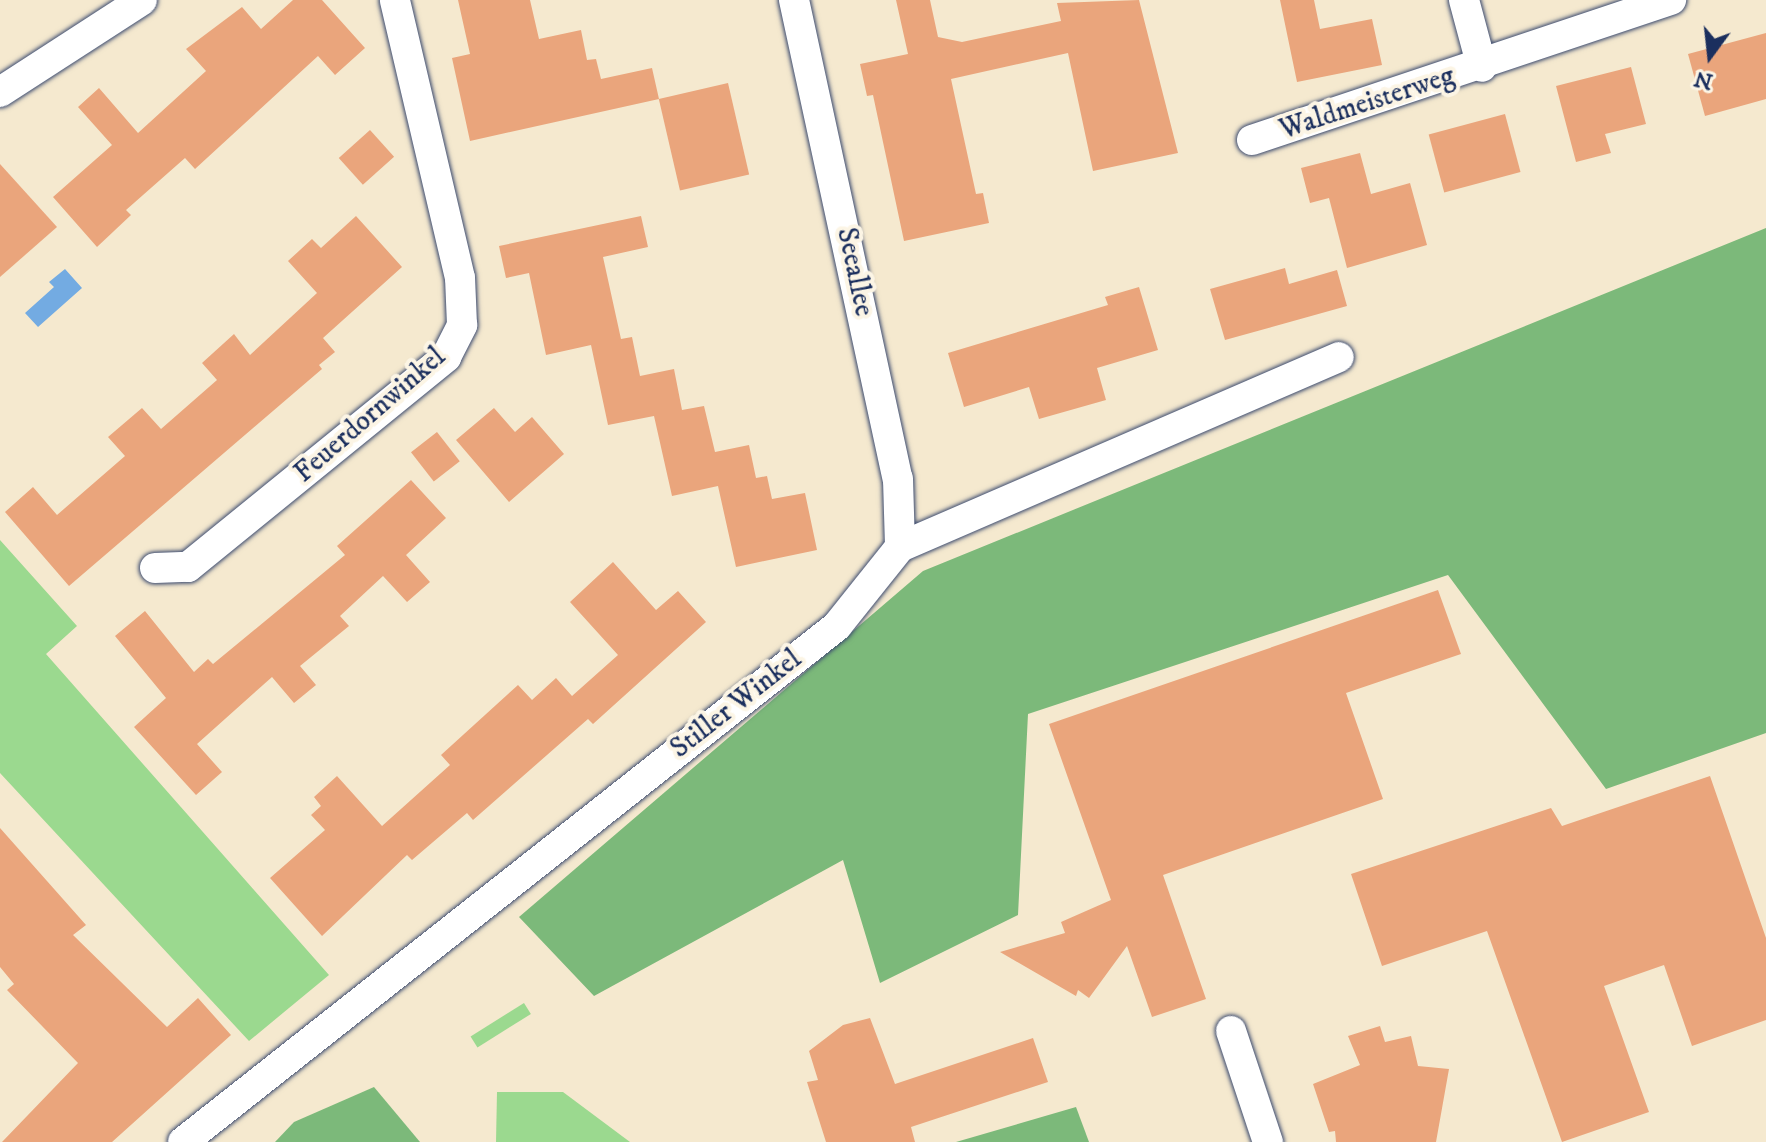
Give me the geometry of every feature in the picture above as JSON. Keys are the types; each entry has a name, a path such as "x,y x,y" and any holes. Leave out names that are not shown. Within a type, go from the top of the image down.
{"street":[{"path":"0,92 142,0"},
{"name":"Feuerdornwinkel","path":"155,568 188,567 446,357 462,325 460,278 395,0"},
{"name":"Seeallee","path":"794,0 898,479 900,547"},
{"path":"1464,0 1482,67"},
{"name":"Waldmeisterweg","path":"1252,140 1482,67 1671,0"},
{"name":"Stiller Winkel","path":"183,1142 837,626 900,547 1339,357"},
{"path":"1231,1031 1268,1142"}],"green space":[{"path":"1766,228 1766,733 1606,789 1448,575 1028,714 1018,915 880,983 843,860 594,996 519,917 923,571"},
{"path":"0,540 77,626 46,654 329,975 249,1041 0,773"},
{"path":"524,1003 531,1014 477,1047 471,1036"},
{"path":"374,1087 420,1142 275,1142 294,1122"},
{"path":"497,1092 563,1092 630,1142 496,1142"},
{"path":"1076,1107 1089,1142 956,1142"}],"water":[{"path":"65,269 82,288 38,327 25,313 54,287 49,282"}],"building":[{"path":"293,0 322,0 365,48 335,75 318,56 195,169 185,158 126,210 131,215 97,247 53,197 112,145 78,107 99,88 138,133 206,71 186,49 242,7 261,29"},
{"path":"458,0 530,0 539,39 581,30 587,60 596,59 601,79 652,68 659,99 470,141 452,58 470,54"},
{"path":"896,0 930,0 938,37 962,42 1061,21 1057,3 1139,0 1178,153 1093,171 1068,53 951,79 976,194 983,193 989,223 904,241 873,95 867,96 860,64 908,54"},
{"path":"1280,0 1314,0 1320,29 1372,19 1382,65 1297,82"},
{"path":"1766,33 1766,99 1705,116 1688,54"},
{"path":"1631,67 1646,124 1605,134 1611,153 1576,162 1556,86"},
{"path":"728,83 749,175 680,191 659,99"},
{"path":"1505,114 1521,172 1444,192 1429,134"},
{"path":"370,130 394,157 363,185 339,158"},
{"path":"1360,153 1371,194 1410,183 1427,245 1347,268 1329,198 1310,203 1301,168"},
{"path":"0,164 57,227 0,277"},
{"path":"356,216 402,267 323,338 335,352 319,365 322,369 69,586 5,512 33,487 57,515 125,456 108,437 142,408 161,429 217,380 202,363 234,334 250,355 317,293 288,261 312,239 321,248"},
{"path":"641,216 648,247 603,257 621,339 632,337 640,376 674,369 682,410 704,406 715,452 749,445 756,478 767,476 772,499 805,493 817,550 736,567 718,486 672,496 654,416 608,425 591,345 546,355 529,273 506,278 499,246"},
{"path":"1285,268 1289,284 1337,270 1347,306 1225,340 1210,289"},
{"path":"1139,287 1158,350 1097,368 1106,400 1039,419 1029,387 964,407 948,353 1108,305 1105,297"},
{"path":"494,408 515,432 532,417 564,454 509,502 456,440"},
{"path":"437,432 460,461 434,481 411,452"},
{"path":"411,480 446,518 406,555 430,582 407,602 383,576 340,616 349,626 300,666 316,685 294,703 272,677 197,744 222,772 196,795 134,727 166,698 115,636 145,611 194,672 208,659 213,664 345,555 337,546"},
{"path":"613,562 656,610 678,591 706,622 593,724 588,719 473,820 467,813 412,860 407,855 322,936 270,878 325,830 311,815 321,806 314,797 337,776 382,826 450,765 441,755 518,685 532,700 556,678 572,696 618,655 570,602"},
{"path":"1438,590 1461,654 1346,693 1383,799 1163,875 1206,999 1152,1017 1127,946 1089,998 1078,990 1076,996 1000,952 1065,933 1061,922 1111,900 1049,724"},
{"path":"1710,776 1766,938 1766,1020 1692,1046 1664,965 1604,986 1649,1112 1562,1142 1487,931 1382,966 1351,874 1551,808 1562,826"},
{"path":"0,828 86,925 73,935 167,1027 198,998 231,1035 112,1142 2,1142 78,1063 7,990 14,984 0,967"},
{"path":"870,1018 895,1084 1033,1038 1048,1082 911,1127 915,1142 826,1142 807,1082 818,1080 809,1051 843,1025"},
{"path":"1380,1026 1385,1042 1411,1036 1418,1066 1449,1069 1436,1142 1336,1142 1335,1131 1329,1132 1313,1084 1360,1065 1348,1036"}]}
